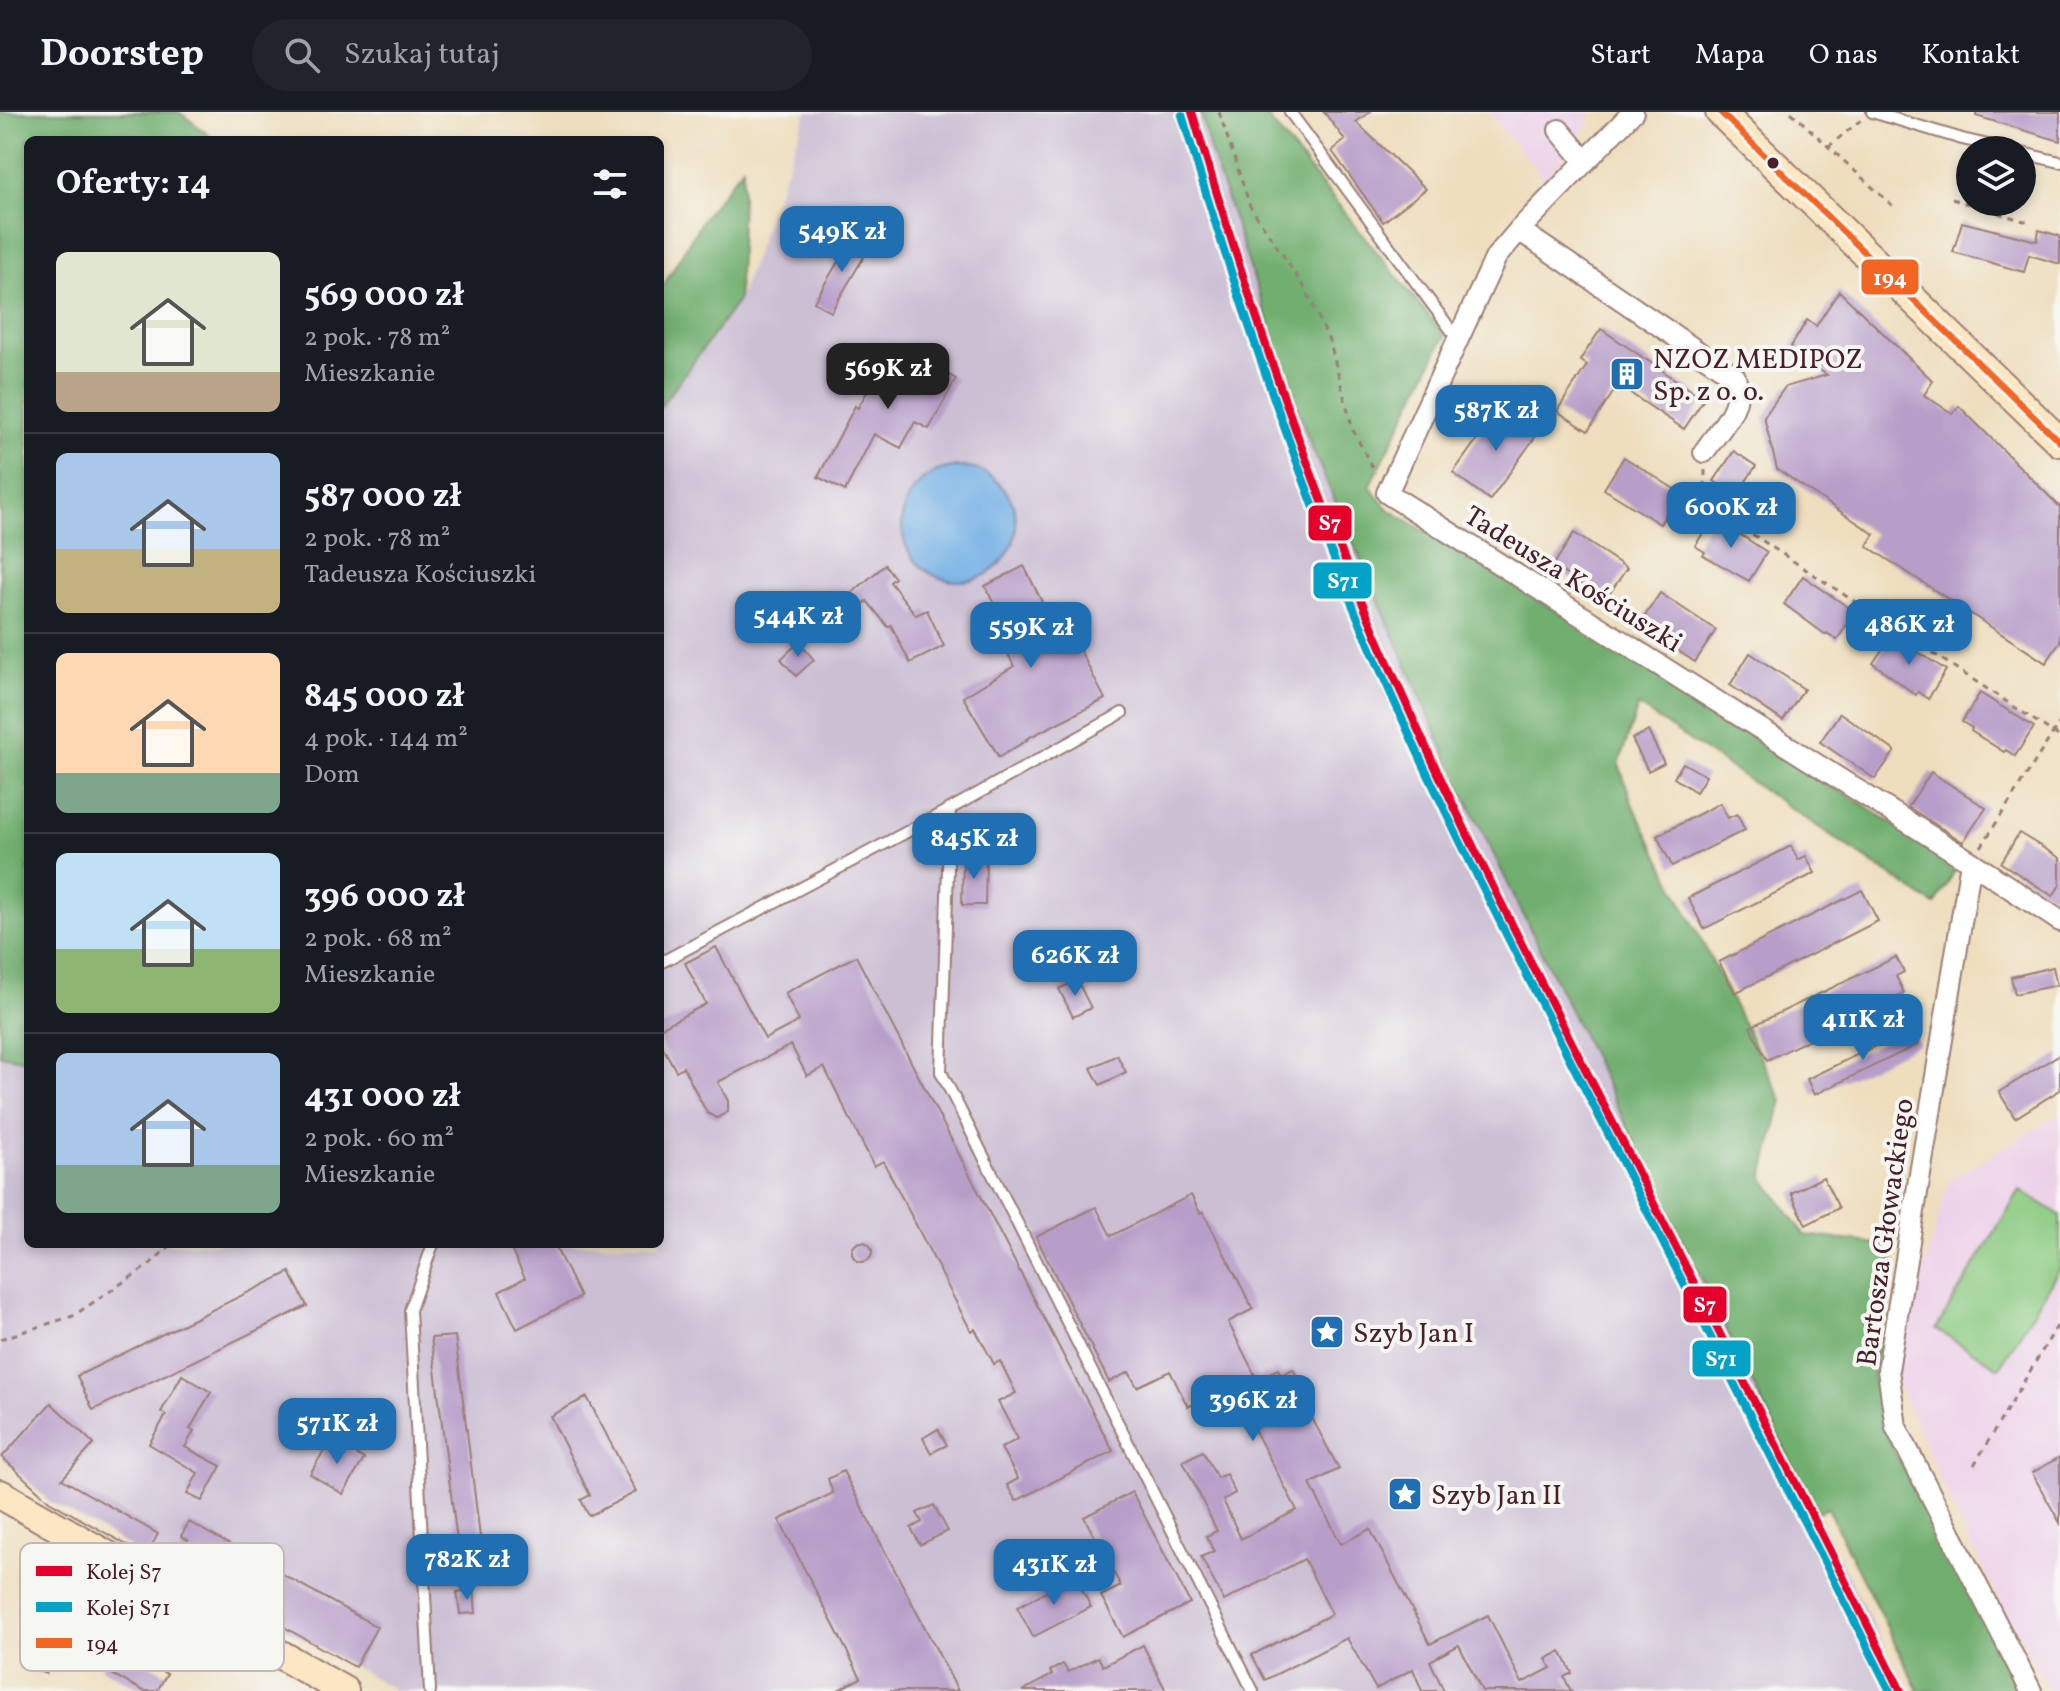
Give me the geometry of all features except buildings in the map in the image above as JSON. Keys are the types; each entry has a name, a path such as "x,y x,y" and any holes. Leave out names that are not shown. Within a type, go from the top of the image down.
{"main road":[{"path":"1720,112 2060,442"},
{"path":"0,1494 86,1543"},
{"path":"284,1657 344,1691"}],"street":[{"path":"1605,139 1611,112"},
{"path":"1387,493 1496,257 1633,112"},
{"path":"1559,130 1585,161"},
{"path":"1519,230 1735,377 1739,390 1737,402 1704,452"},
{"name":"Tadeusza Kościuszki","path":"1387,493 2060,921"},
{"name":"Bartosza Głowackiego","path":"1971,862 1888,1370 1896,1427 2028,1685"}],"lane":[{"path":"1290,112 1457,338"},
{"path":"1872,112 1959,136"},
{"path":"2036,156 2060,162"},
{"path":"664,961 950,809 1122,713"},
{"path":"950,809 941,1072 1253,1691"},
{"path":"430,1691 410,1310 432,1248"}],"path":[{"path":"1219,112 1250,206 1306,290 1330,343 1353,430 1387,493"},
{"path":"1791,112 1896,209"},
{"path":"1828,147 1872,112"},
{"path":"1952,199 2024,221 2031,220"},
{"path":"1704,452 1705,486 1740,526 2060,737"},
{"path":"1971,862 2060,722"},
{"path":"0,1339 73,1316 149,1265 168,1248"},
{"path":"1974,1465 2060,1321"},
{"path":"2054,1330 2060,1334"}],"shaded area":[{"path":"807,112 1201,112 1209,145 1310,444 1454,773 1816,1513 1907,1691 397,1691 284,1628 284,1543 123,1543 52,1501 0,1455 0,1055 24,1059 24,1248 664,1248 664,402 738,301"},
{"path":"1488,112 1591,112 1586,127 1545,180"},
{"path":"2060,1114 2060,1691 2049,1691 1967,1540 1898,1384 1898,1367 1948,1181"}],"green space":[{"path":"0,112 179,112 210,136 24,136 24,1059 0,1055"},
{"path":"1201,112 1263,112 1445,336 1370,486 1387,508 1632,657 1958,865 1935,905 1638,706 1619,764 1632,803 1782,1100 1763,1177 1805,1235 1896,1246 1873,1377 1882,1427 2020,1691 1919,1691 1827,1508 1816,1513 1454,773 1310,444 1209,147"},
{"path":"743,167 738,301 664,402 664,284 704,217"},
{"path":"2020,1190 2060,1215 2060,1268 1999,1368 1936,1329"}],"water":[{"path":"959,467 981,471 999,484 1012,502 1016,524 1012,546 999,564 981,577 959,581 937,577 919,564 906,546 902,524 906,502 919,484 937,471"}],"rail line":[{"name":"S7","path":"1192,112 1295,428 1395,680 1519,939 1901,1691"},
{"name":"S71","path":"1182,115 1221,242 1285,430 1385,682 1509,940 1890,1691"}],"transit line":[{"name":"194","path":"1720,112 2060,442"}],"place":[{"name":"NZOZ MEDIPOZ Sp. z o. o.","path":"1627,374"},
{"name":"Szyb Jan I","path":"1327,1332"},
{"name":"Szyb Jan II","path":"1405,1494"}]}
